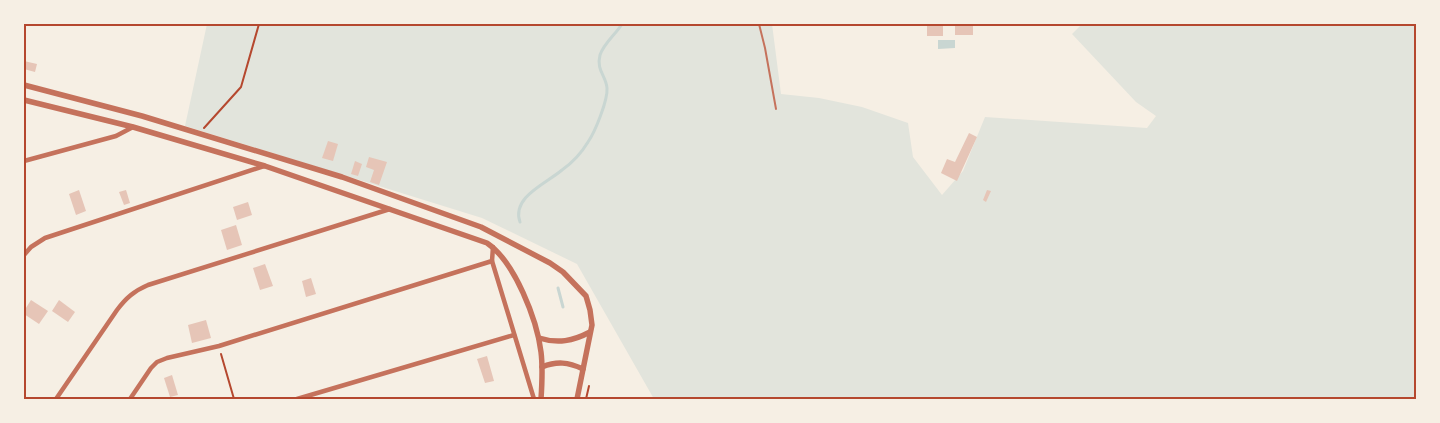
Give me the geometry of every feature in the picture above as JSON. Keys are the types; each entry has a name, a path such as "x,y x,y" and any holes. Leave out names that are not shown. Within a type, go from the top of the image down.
{"street":[{"path":"24,85 142,116 342,177 481,227 550,263 563,272 586,296 590,310 592,326 577,399"},
{"path":"24,100 133,127 265,166 487,243 507,263 523,294 539,338 542,367 540,399"},
{"path":"24,161 116,136 133,127"},
{"path":"24,255 45,238 265,166"},
{"path":"56,399 126,298 136,291 148,285 392,209"},
{"path":"492,247 492,261 534,399"},
{"path":"130,399 157,362 167,358 219,346 492,261"},
{"path":"539,338 551,342 564,342 590,332"},
{"path":"297,399 514,335"},
{"path":"542,367 563,362 583,369"}],"lane":[{"path":"759,24 776,109"}],"path":[{"path":"199,133 241,87 259,24"},
{"path":"219,346 234,399"}],"shaded area":[{"path":"207,24 772,24 781,94 819,98 862,107 908,123 913,157 942,195 963,171 985,117 1147,128 1156,116 1136,102 1072,34 1082,24 1416,24 1416,399 654,399 577,264 482,218 185,126"},
{"path":"938,40 955,40 955,48 938,49"}],"building":[{"path":"927,24 943,24 943,36 927,36"},
{"path":"955,24 973,24 973,35 955,35"},
{"path":"24,61 37,64 35,72 24,69"},
{"path":"969,133 977,137 957,181 941,173 947,159 955,162"},
{"path":"328,141 338,144 333,161 322,158"},
{"path":"369,157 387,162 379,185 370,182 374,170 366,167"},
{"path":"355,161 362,164 358,176 351,174"},
{"path":"79,190 86,211 76,215 69,194"},
{"path":"126,190 130,203 124,205 119,192"},
{"path":"987,190 991,191 986,202 983,200"},
{"path":"248,202 252,215 237,220 233,207"},
{"path":"236,225 242,245 227,250 221,230"},
{"path":"265,264 273,286 260,290 253,268"},
{"path":"311,278 316,294 306,297 302,281"},
{"path":"31,300 48,311 39,324 24,314"},
{"path":"59,300 75,312 68,322 52,311"},
{"path":"206,320 211,338 192,343 188,325"},
{"path":"487,356 494,381 485,383 477,359"},
{"path":"172,375 178,395 170,397 164,378"}],"waterway":[{"path":"520,222 519,213 525,198 569,164 586,146 591,137 607,93 606,84 599,65 600,55 604,46 622,24"},
{"path":"558,288 563,307"}]}
